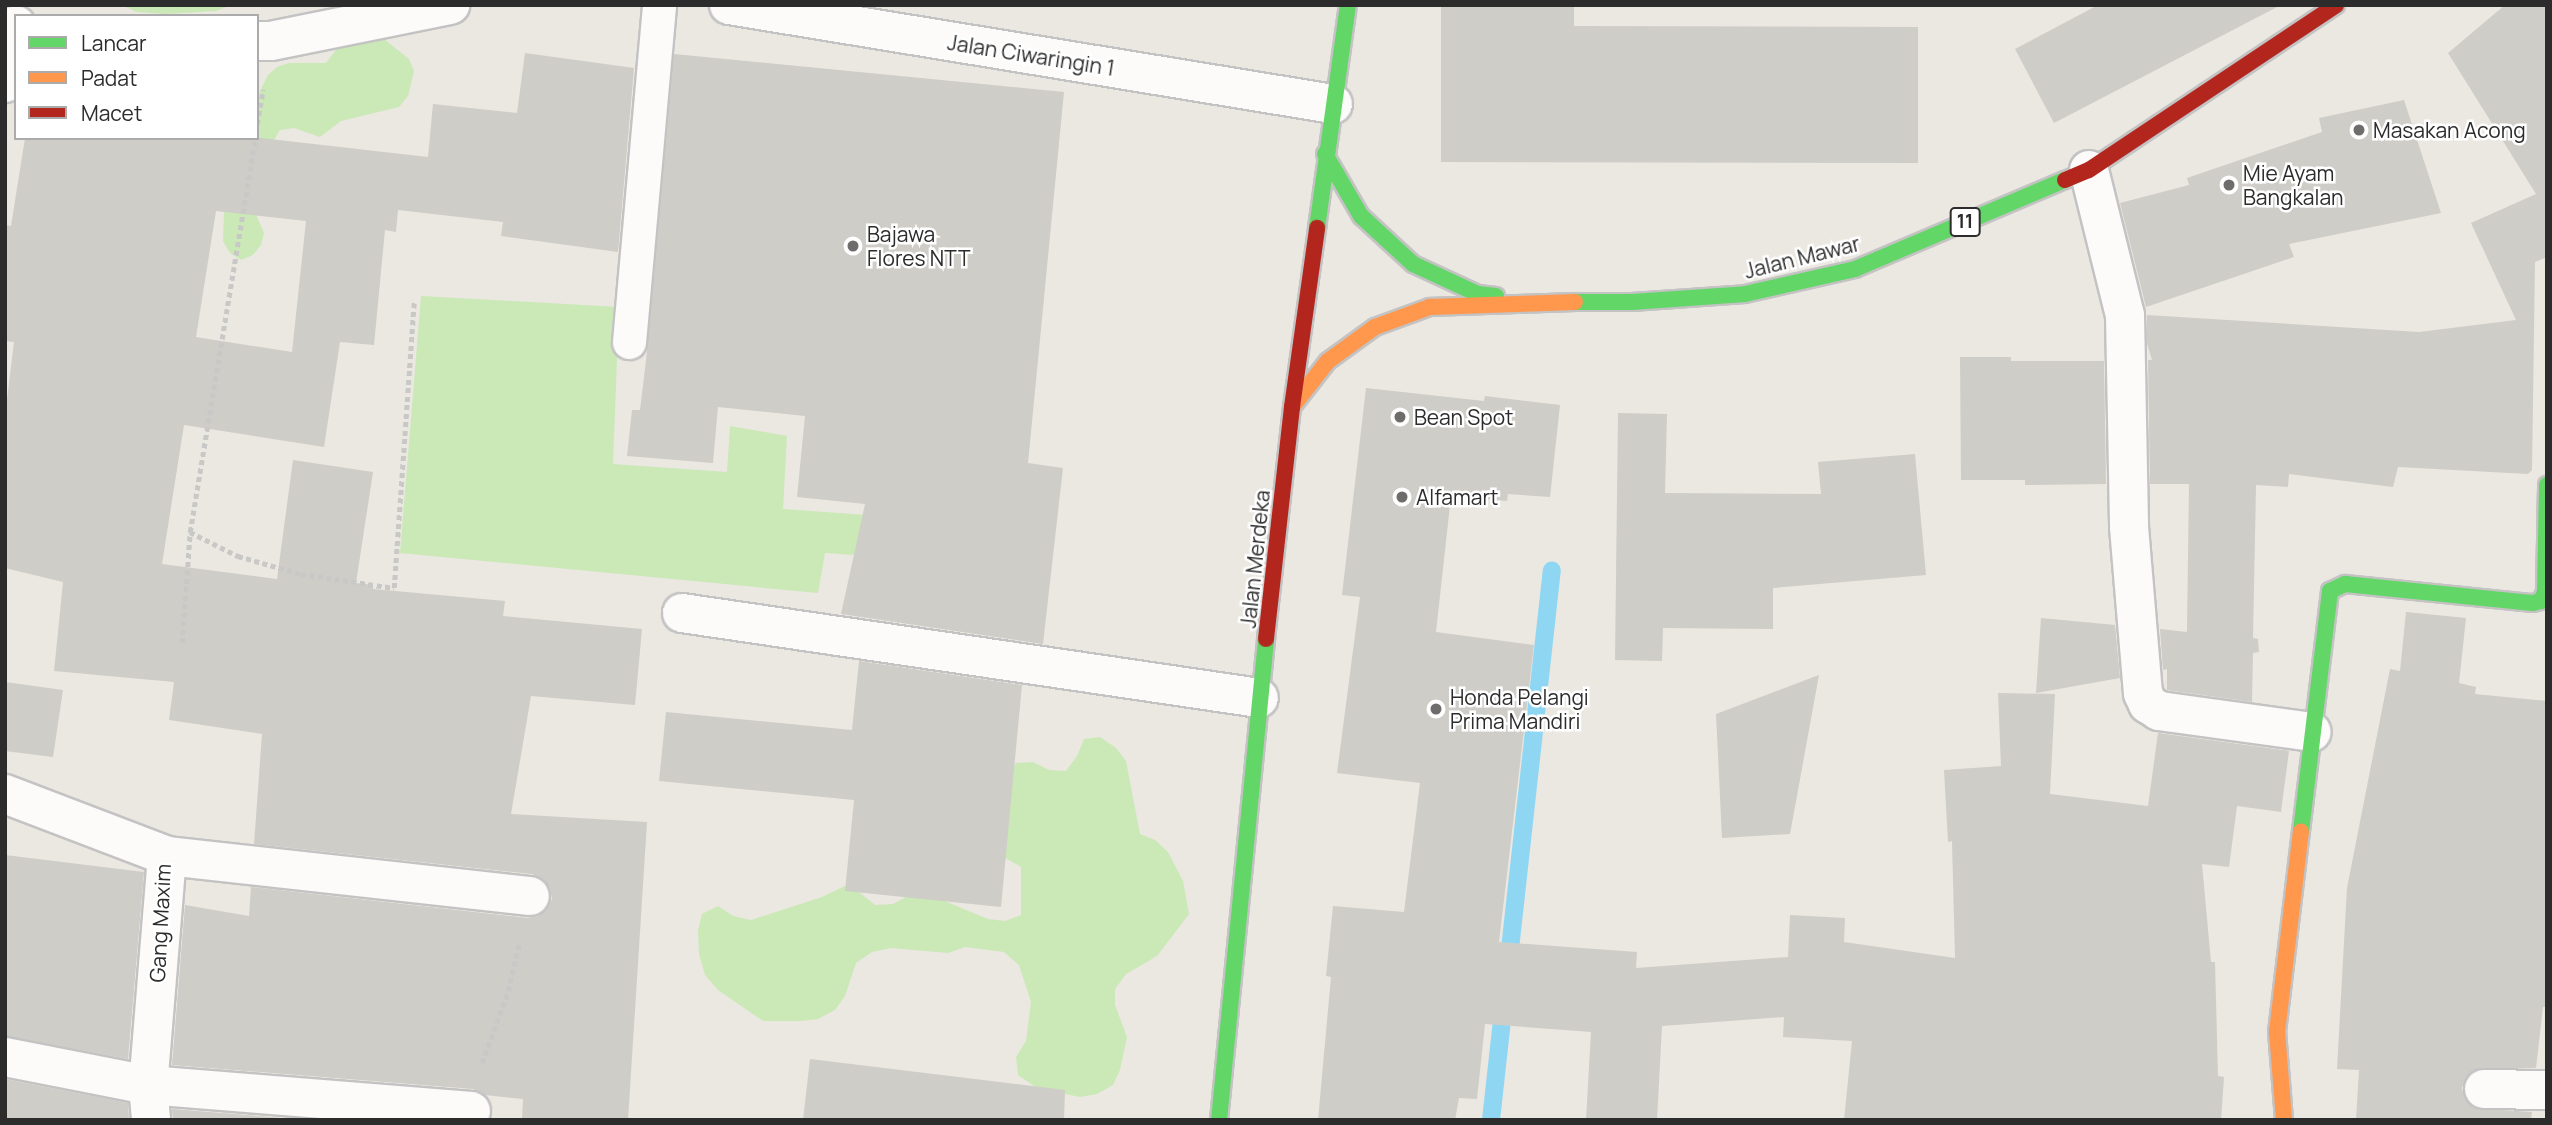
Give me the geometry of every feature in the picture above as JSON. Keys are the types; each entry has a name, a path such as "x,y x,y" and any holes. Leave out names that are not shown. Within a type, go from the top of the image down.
{"main road":[{"name":"Jalan Merdeka","path":"1219,1120 1259,698 1292,407 1348,5"},
{"name":"Jalan Mawar","path":"1546,302 1632,303 1745,294 1855,269 2088,170 2336,5"},
{"name":"11","path":"1325,155 1361,216 1413,264 1478,294 1546,302"},
{"path":"1292,407 1328,361 1375,327 1430,307 1546,302"},
{"path":"2284,1120 2277,1032 2330,591 2345,584 2540,601 2545,593 2547,485"}],"street":[{"path":"259,41 271,41 450,5"},
{"name":"Jalan Ciwaringin 1","path":"729,5 1333,104"},
{"path":"5,83 14,36"},
{"path":"2088,170 2125,316 2129,527 2143,693 2148,704 2159,711 2312,732"},
{"path":"682,613 1259,698"},
{"name":"Gang Maxim","path":"5,794 167,856 150,1102"},
{"path":"167,856 530,896"},
{"path":"5,1057 150,1102 471,1111"},
{"path":"2484,1089 2547,1090"}],"lane":[{"path":"629,342 659,5"}],"path":[{"path":"182,643 190,532 255,140"},
{"path":"190,532 238,556 301,574 394,588 414,300"},
{"path":"471,1111 476,1078 508,991 530,896"}],"green space":[{"path":"121,5 232,5 216,11 166,14 137,12"},
{"path":"379,35 409,59 414,71 408,96 399,107 341,121 320,137 294,128 280,130 274,140 254,210 264,233 261,245 253,255 241,260 230,253 223,241 224,212 256,140 259,140 259,93 268,75 277,67 289,63 326,63 343,41"},
{"path":"421,296 619,307 613,464 727,472 730,426 787,436 783,509 909,518 900,558 825,553 818,593 400,553"},
{"path":"1100,737 1116,748 1126,761 1140,834 1155,840 1168,852 1183,881 1189,914 1157,956 1126,974 1115,989 1115,1005 1127,1037 1120,1070 1113,1085 1097,1094 1080,1097 1037,1088 1018,1075 1016,1057 1026,1041 1031,1002 1019,965 1004,952 965,947 948,953 891,948 872,952 856,963 845,996 835,1010 818,1019 801,1021 763,1021 718,990 705,975 699,954 698,931 702,914 718,906 733,916 751,920 822,897 849,884 875,905 893,904 908,896 942,900 988,919 1005,921 1021,915 1021,867 1004,857 1006,778 1016,763 1033,762 1049,770 1066,771 1077,756 1084,739"}],"building":[{"path":"1441,5 1574,5 1574,26 1918,27 1918,163 1441,162"},
{"path":"2098,5 2281,5 2054,123 2015,49"},
{"path":"2505,5 2547,5 2547,257 2535,262 2532,470 2528,474 2398,467 2393,487 2289,474 2288,487 2256,485 2253,638 2258,639 2259,652 2253,653 2252,702 2167,690 2167,669 2163,670 2160,629 2187,632 2189,484 2150,484 2148,360 2152,360 2147,343 2147,315 2419,332 2516,320 2471,223 2536,194 2448,53"},
{"path":"525,53 634,68 618,252 501,236 503,222 398,210 396,232 385,230 374,345 340,342 324,447 184,425 162,564 277,579 293,460 373,472 356,583 373,585 373,589 505,601 503,616 642,629 635,705 531,696 511,814 647,822 628,1120 522,1120 523,1099 485,1095 473,1089 172,1065 185,905 249,916 251,887 528,918 539,916 547,909 552,899 550,888 543,879 532,874 254,844 262,734 169,720 174,682 54,671 63,582 5,568 5,416 14,342 5,341 5,225 11,226 25,140 261,138 428,157 433,104 517,113","holes":["216,211 306,221 292,352 196,337"]},
{"name":"Bajawa Flores NTT","path":"674,54 1064,92 1028,463 1063,468 1043,644 841,614 865,504 797,497 805,416 718,407 713,463 627,456 632,410 640,410 648,344"},
{"path":"2404,100 2441,213 2289,244 2294,257 2146,307 2120,203 2189,185 2187,178 2322,132 2319,118"},
{"path":"1960,357 2011,357 2011,361 2104,361 2106,484 2025,485 2025,480 1961,480"},
{"path":"1366,388 1484,401 1485,396 1560,405 1550,497 1508,494 1507,501 1451,496 1436,632 1534,645 1499,942 1637,952 1636,968 1788,957 1790,915 1845,918 1844,942 1955,958 1952,841 1948,842 1944,770 2001,766 1998,693 2055,694 2050,794 2148,806 2158,733 2289,751 2281,812 2237,806 2229,867 2202,864 2211,962 2215,962 2218,1076 2224,1077 2221,1120 1844,1120 1852,1041 1783,1037 1784,1017 1662,1026 1657,1120 1586,1120 1591,1032 1485,1024 1477,1099 1459,1098 1455,1120 1318,1120 1331,977 1326,976 1333,906 1404,912 1420,783 1337,773 1360,597 1342,595"},
{"path":"1618,413 1667,414 1665,493 1821,494 1818,462 1915,454 1926,575 1773,588 1773,629 1663,628 1662,661 1615,660"},
{"path":"2406,612 2466,618 2459,683 2476,687 2475,694 2547,701 2547,1007 2543,1007 2536,1068 2474,1070 2466,1077 2462,1088 2465,1099 2473,1108 2532,1112 2531,1120 2356,1120 2359,1070 2337,1069 2347,888 2390,669 2400,671"},
{"path":"2041,618 2115,625 2120,678 2036,693"},
{"path":"859,661 1022,685 1001,907 845,891 854,800 659,781 666,712 852,730"},
{"path":"1819,675 1790,834 1722,838 1716,714"},
{"path":"5,682 63,690 53,757 5,751"},
{"path":"5,855 144,872 128,1059 5,1036"},
{"path":"810,1059 1065,1090 1064,1120 803,1120"},
{"path":"5,1079 128,1103 129,1120 5,1120"},
{"path":"172,1109 307,1120 173,1120"}],"waterway":[{"path":"1508,967 1552,570"},
{"path":"1491,1120 1504,1002"}],"traffic: fast":[{"path":"1317,228 1348,5"},
{"path":"1325,154 1361,216 1413,264 1478,294 1496,296"},
{"path":"1575,302 1632,302 1745,294 1855,269 2065,180"},
{"path":"2301,831 2330,591 2345,584 2533,603 2541,601 2545,592 2547,485"},
{"path":"1219,1120 1266,639"}],"traffic: slow":[{"path":"1292,407 1328,361 1375,327 1430,307 1575,302"},
{"path":"2284,1120 2277,1032 2301,831"}],"traffic: jam":[{"path":"2065,180 2089,170 2336,5"},
{"path":"1266,639 1292,407 1317,228"}],"place":[{"name":"Masakan Acong","path":"2359,130"},
{"name":"Mie Ayam Bangkalan","path":"2229,185"},
{"name":"Bajawa Flores NTT","path":"853,246"},
{"name":"Bean Spot","path":"1400,417"},
{"name":"Alfamart","path":"1402,497"},
{"name":"Honda Pelangi Prima Mandiri","path":"1436,709"}]}
